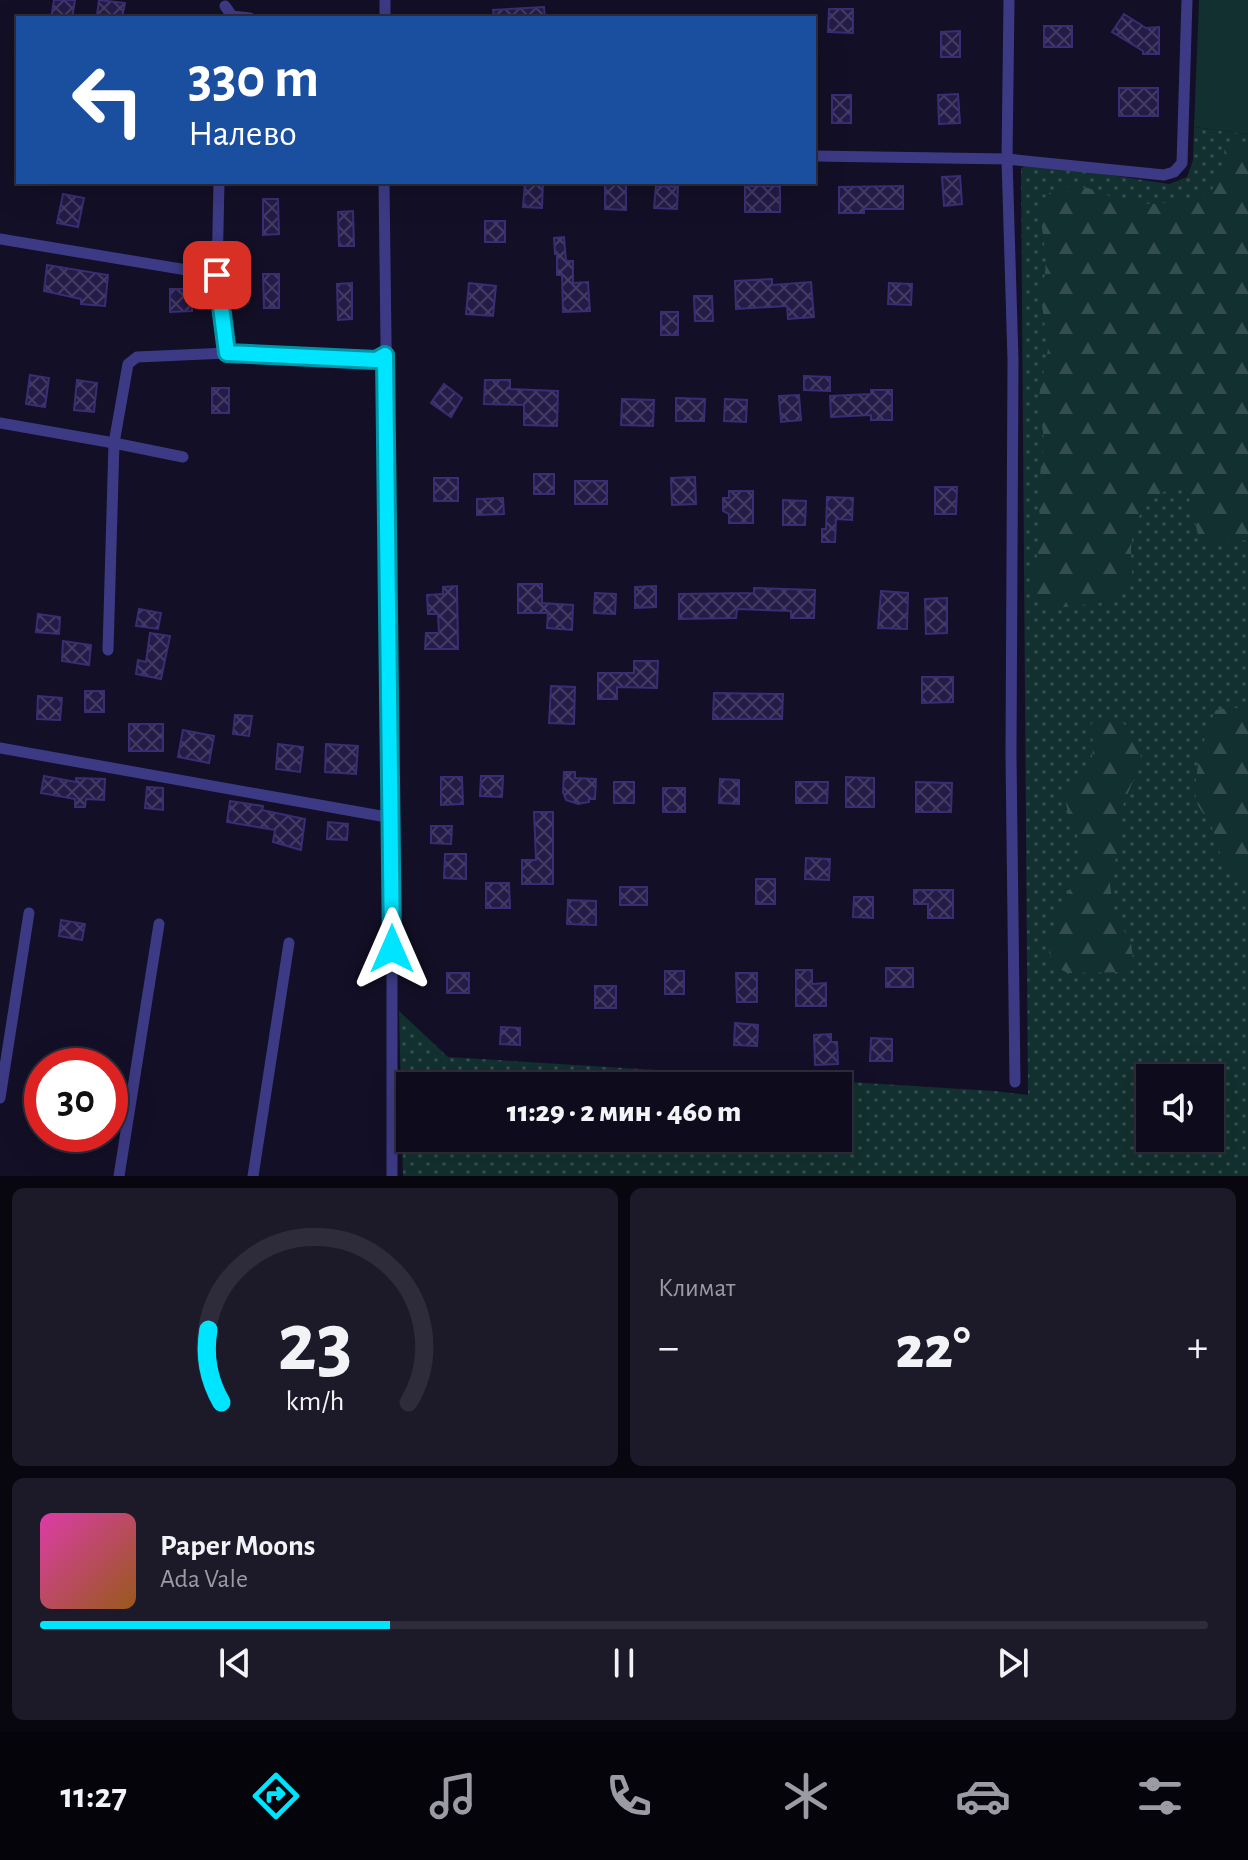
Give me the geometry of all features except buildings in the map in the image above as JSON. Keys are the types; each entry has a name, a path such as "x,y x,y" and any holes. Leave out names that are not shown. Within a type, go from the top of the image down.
{"street":[{"path":"1009,0 1007,159 1013,360 1011,755 1015,1082"},
{"path":"816,156 1007,159 1164,175 1174,172 1182,163 1187,0"},
{"path":"228,16 225,6 232,16"},
{"path":"219,184 217,275 227,353"},
{"path":"384,184 392,818 392,1176"},
{"path":"0,239 217,275"},
{"path":"108,650 114,443 128,364 137,357 227,353 376,360 385,355"},
{"path":"0,423 183,457"},
{"path":"0,748 392,818"},
{"path":"0,1098 29,913"},
{"path":"119,1176 159,924"},
{"path":"253,1176 289,943"}],"green space":[{"path":"1199,0 1248,0 1248,134 1194,127"},
{"path":"1194,127 1248,134 1248,1176 403,1176 402,1152 852,1152 852,1082 1028,1095 1021,168 1032,163 1169,184 1187,177 1193,160"},
{"path":"1240,144 1248,148 1248,540 1201,544 1185,489 1162,492 1145,506 1139,516 1132,539 1131,578 1123,592 1098,603 1063,607 1046,605 1035,598 1032,582 1041,536 1038,491 1044,442 1039,396 1048,349 1040,290 1046,257 1040,213 1044,198 1055,188 1071,186 1150,204 1181,202 1211,192 1225,162 1224,147"},
{"path":"1231,707 1248,710 1248,881 1235,882 1224,864 1212,826 1199,807 1195,794 1200,756 1212,718 1216,710"},
{"path":"1105,715 1121,720 1140,745 1141,762 1118,817 1119,849 1109,878 1114,912 1131,943 1133,958 1130,972 1068,973 1055,967 1049,952 1049,937 1081,863 1077,833 1069,820 1064,791 1087,768 1093,747 1091,724"},
{"path":"399,1011 448,1057 689,1072 400,1072"}],"route":[{"path":"217,275 227,353 376,360 385,355 392,949"}]}
